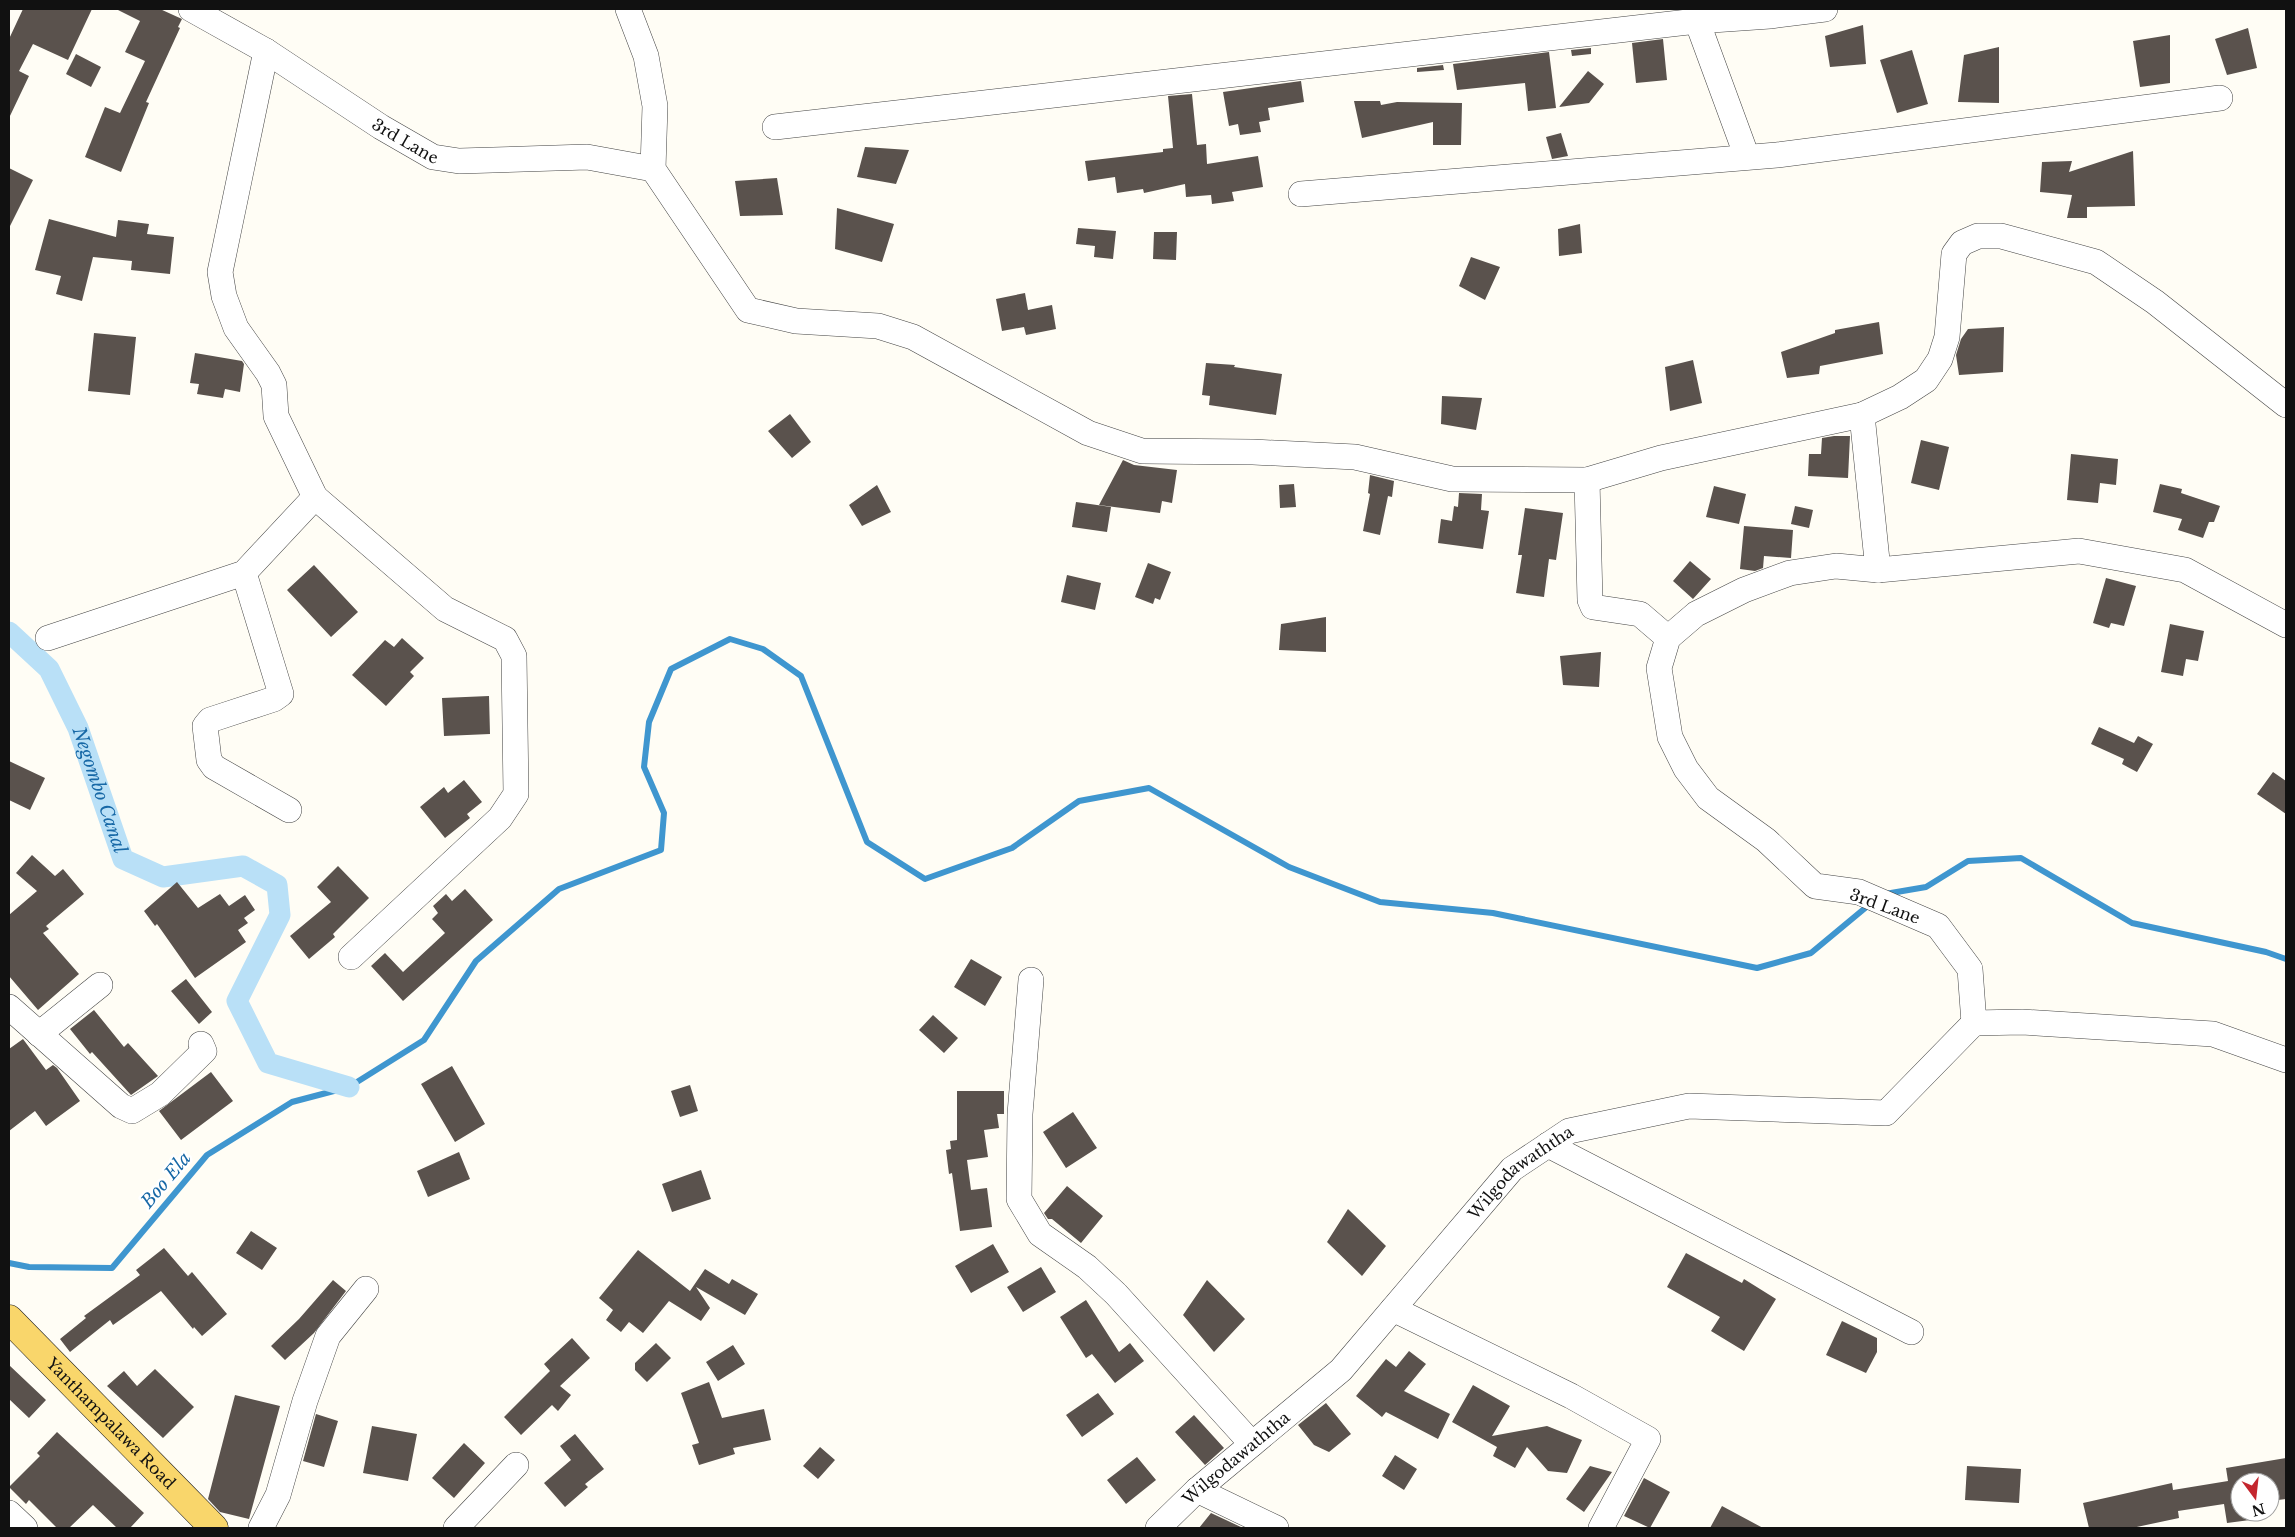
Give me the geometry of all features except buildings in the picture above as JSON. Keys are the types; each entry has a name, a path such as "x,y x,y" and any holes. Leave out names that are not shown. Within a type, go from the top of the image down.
{"main road":[{"name":"Yanthampalawa Road","path":"9,1319 214,1528"}],"street":[{"name":"3rd Lane","path":"190,9 266,52 381,127 433,157 459,161 587,157 653,169"},
{"path":"628,9 646,56 654,106 653,169 748,310 796,321 878,326 914,337 1088,434 1142,451 1253,452 1355,457 1452,479 1587,480 1661,458 1862,415 1900,396 1926,380 1940,359 1947,338 1954,254 1962,243 1978,236 2001,236 2096,262 2155,302 2286,405"},
{"path":"775,127 1696,15 1770,16 1825,9"},
{"path":"1696,15 1748,158"},
{"path":"266,52 220,272 224,296 236,328 268,373 274,385 276,416 315,497 445,609 504,639 514,656 516,794 500,818 351,956"},
{"path":"1301,194 1748,158 2220,98"},
{"path":"1862,415 1878,570"},
{"path":"1587,480 1590,600 1593,607 1640,614 1668,638 1696,614 1744,590 1790,573 1836,566 1878,570 2079,550 2185,570 2286,625"},
{"path":"48,638 244,572 315,497"},
{"path":"244,572 281,694 274,699 210,720 205,726 209,760 214,767 289,810"},
{"name":"3rd Lane","path":"1668,638 1659,668 1670,737 1686,768 1708,798 1766,840 1815,886 1859,892 1938,926 1970,969 1974,1023"},
{"path":"1031,980 1020,1114 1019,1199 1040,1234 1087,1267 1116,1294 1252,1444"},
{"path":"39,1034 100,985"},
{"path":"9,1008 121,1106 132,1111 160,1094 204,1051 201,1044"},
{"path":"1974,1023 2022,1022 2213,1034 2286,1060"},
{"name":"Wilgodawaththa","path":"1158,1528 1197,1490 1341,1370 1512,1169 1569,1131 1690,1106 1886,1113 1974,1023"},
{"path":"1548,1145 1911,1332"},
{"path":"261,1528 278,1496 305,1401 328,1336 366,1289"},
{"path":"1393,1309 1571,1396 1648,1439 1600,1528"},
{"path":"456,1528 516,1465"},
{"path":"1197,1490 1276,1528"},
{"path":"9,1513 25,1528"}],"waterway":[{"name":"Negombo Canal","path":"9,632 49,669 78,728 123,859 163,877 243,866 277,885 280,915 237,1001 268,1063 349,1087"},
{"name":"Boo Ela","path":"9,1263 29,1267 112,1268 207,1155 292,1102 349,1087 424,1040 476,961 559,889 661,850 664,813 644,767 649,722 671,669 730,639 763,649 801,676 867,842 925,879 1012,848 1079,801 1149,788 1289,867 1380,902 1493,913 1757,968 1811,953 1870,904"},
{"path":"1885,894 1926,887 1968,861 2021,858 2132,923 2266,952 2286,959"}]}
